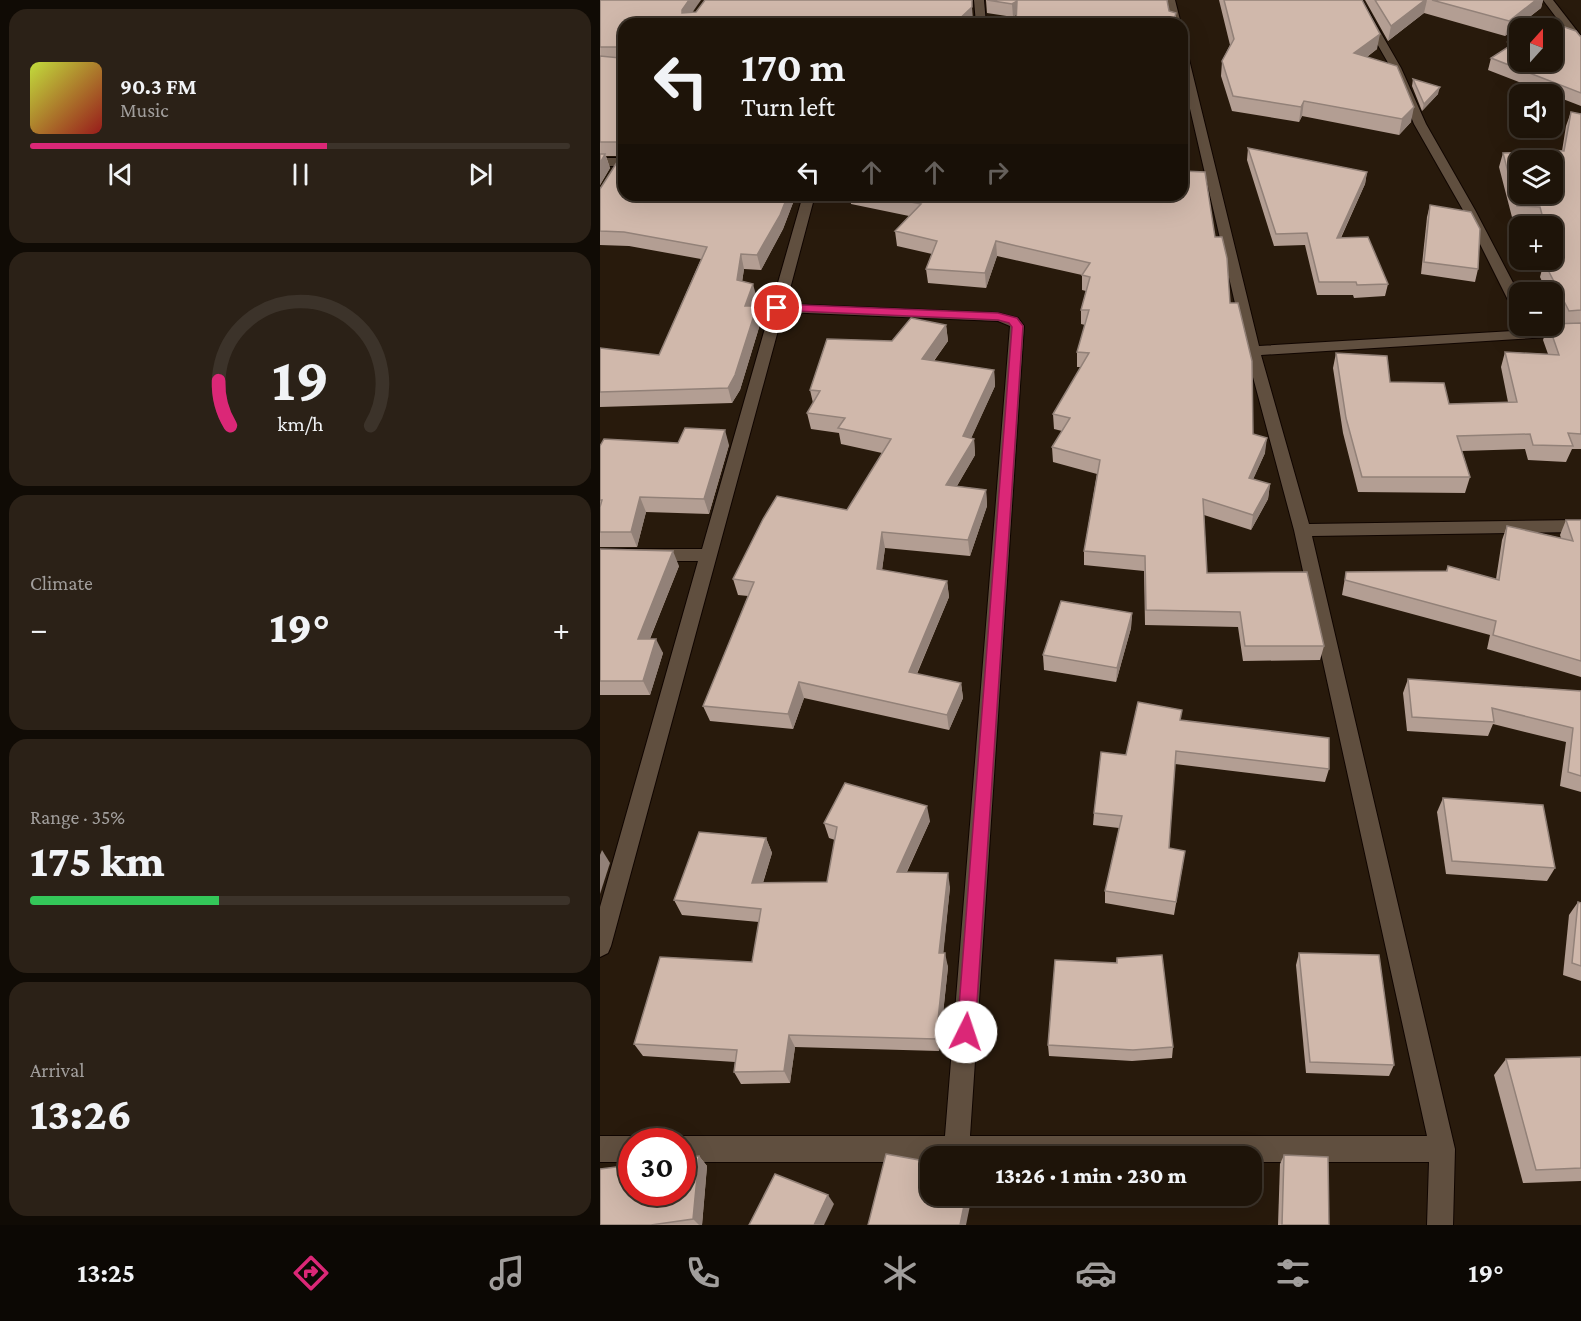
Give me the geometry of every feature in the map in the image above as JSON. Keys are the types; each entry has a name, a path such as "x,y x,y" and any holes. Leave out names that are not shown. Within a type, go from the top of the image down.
{"street":[{"path":"979,0 980,18"},
{"path":"1170,0 1174,18"},
{"path":"1357,0 1396,68 1420,124 1509,289"},
{"path":"1548,0 1581,44"},
{"path":"1188,91 1207,177 1302,530 1442,1149 1440,1225"},
{"path":"600,162 618,165"},
{"path":"600,946 807,201"},
{"path":"777,308 998,317 1013,321 1017,326 957,1146"},
{"path":"1563,331 1581,331"},
{"path":"1253,351 1509,332"},
{"path":"1302,530 1581,526"},
{"path":"600,555 709,555"},
{"path":"600,1149 618,1149"},
{"path":"696,1149 920,1149"},
{"path":"1262,1149 1442,1149"}],"building":[{"path":"600,0 689,0 682,13 696,12 705,0 972,0 972,7 960,18 618,18 618,47 600,47"},
{"path":"987,0 1167,0 1169,11 1176,13 1175,18 1016,18 1017,1 1012,4"},
{"path":"1224,0 1362,0 1380,34 1354,53 1397,66 1414,107 1402,119 1304,101 1301,107 1233,96 1222,61 1234,39"},
{"path":"1375,0 1425,0 1391,26"},
{"path":"1432,0 1536,0 1513,18 1509,18 1509,21"},
{"path":"1563,27 1576,31 1581,36 1581,93 1563,84 1527,72 1563,72"},
{"path":"1509,47 1509,65 1491,58"},
{"path":"600,56 618,58 618,142 600,142"},
{"path":"1413,79 1440,87 1424,104"},
{"path":"1571,112 1581,114 1581,310 1569,311 1563,299 1563,282 1554,282 1548,270 1563,270 1563,216 1542,216 1540,207 1517,206 1516,204 1563,204 1563,151"},
{"path":"1248,148 1367,172 1337,238 1368,237 1388,284 1357,285 1356,282 1319,282 1307,233 1276,234"},
{"path":"1503,153 1509,153 1509,176"},
{"path":"618,161 618,201 786,201 757,255 741,254 737,280 753,284 745,306 757,306 735,375 728,388 600,392 600,348 659,355 707,247 624,232 600,231 600,189"},
{"path":"1188,171 1205,172 1215,237 1222,237 1227,258 1230,303 1238,303 1252,361 1253,434 1267,438 1249,478 1270,484 1253,515 1203,499 1207,573 1307,572 1324,646 1245,646 1240,612 1146,610 1145,556 1084,551 1100,460 1052,447 1070,418 1053,414 1089,353 1077,352 1089,310 1081,310 1090,277 1082,275 1090,263 996,241 985,273 926,269 937,241 895,231 921,204 906,201 1188,201"},
{"path":"1430,205 1471,212 1480,229 1478,269 1424,262"},
{"path":"911,318 946,325 922,359 994,370 963,436 974,439 946,485 986,490 968,540 882,532 877,569 947,581 909,672 961,683 947,715 799,682 788,714 703,706 754,582 733,579 777,496 847,510 891,439 838,428 845,418 807,413 820,391 810,390 827,339 892,341"},
{"path":"1581,323 1581,434 1568,433 1573,446 1533,445 1530,434 1457,436 1470,477 1362,477 1346,418 1336,353 1387,356 1390,382 1444,383 1449,404 1517,402 1505,352 1559,355 1552,336 1563,336 1563,324"},
{"path":"685,428 725,430 704,499 640,497 631,532 600,532 602,500 600,500 600,446 604,439 678,443"},
{"path":"1566,520 1581,520 1581,661 1493,635 1496,621 1345,580 1346,572 1447,571 1448,566 1499,580 1507,526 1573,541"},
{"path":"600,549 673,551 638,639 656,639 643,681 600,681"},
{"path":"1061,601 1132,613 1117,668 1043,655"},
{"path":"1408,679 1581,691 1581,776 1568,772 1573,728 1492,708 1494,722 1412,717"},
{"path":"1138,702 1182,710 1180,720 1329,738 1329,769 1176,751 1169,848 1185,851 1176,902 1105,891 1122,816 1094,813 1101,752 1126,755"},
{"path":"845,783 927,806 897,872 948,873 939,953 945,953 936,1039 789,1035 784,1071 734,1072 737,1050 634,1044 660,957 752,962 761,909 674,900 699,832 766,838 752,883 827,882 837,827 824,823"},
{"path":"1443,798 1543,805 1555,868 1452,861"},
{"path":"1578,902 1581,903 1581,966 1572,963"},
{"path":"1299,953 1379,955 1394,1065 1310,1062"},
{"path":"1162,955 1173,1047 1133,1050 1048,1045 1055,960 1117,963 1117,958"},
{"path":"1581,1057 1581,1168 1536,1170 1506,1059"},
{"path":"886,1154 920,1160 920,1206 964,1206 960,1225 868,1225"},
{"path":"1284,1155 1328,1157 1329,1225 1282,1225"},
{"path":"696,1156 699,1156 696,1188"},
{"path":"618,1167 618,1206 694,1206 693,1219 651,1225 600,1225 600,1169"},
{"path":"775,1174 828,1195 814,1225 749,1225"}],"route":[{"path":"777,308 998,317 1007,318 1017,326 966,1032"}]}
